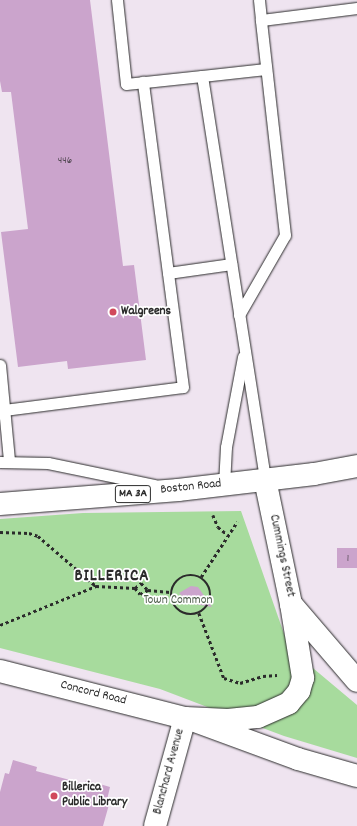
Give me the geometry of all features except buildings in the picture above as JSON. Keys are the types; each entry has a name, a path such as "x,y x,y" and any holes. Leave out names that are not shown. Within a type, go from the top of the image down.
{"main road":[{"name":"Boston Road","path":"0,504 178,490 265,480 357,466"},
{"name":"Cummings Street","path":"265,480 291,604 357,682"},
{"name":"Concord Road","path":"185,718 228,720 258,717 289,703 299,691 303,678 291,604"},
{"name":"Concord Road","path":"1,675 185,718 298,759 357,776"},
{"name":"Blanchard Avenue","path":"156,826 185,718"}],"lane":[{"path":"117,0 126,84 266,69"},
{"path":"239,315 285,235 259,0"},
{"path":"261,20 357,8"},
{"path":"202,76 265,480"},
{"path":"4,410 183,388 143,82"},
{"path":"168,273 231,264"},
{"path":"224,485 226,447 244,349"},
{"path":"0,365 4,410 4,461 48,463 178,490"}],"path":[{"path":"213,515 218,527 228,535"},
{"path":"201,577 237,522"},
{"path":"0,532 29,532 38,536 96,586"},
{"path":"195,575 201,577 206,582 211,594 207,607 199,613 190,615 177,610 173,605 170,592 176,580 182,576 195,575"},
{"path":"0,625 96,586 135,588 141,583 148,590"},
{"path":"135,588 140,594 148,590 170,592"},
{"path":"199,613 224,678 240,683 263,676 277,675"}],"green space":[{"name":"Town Common","path":"241,511 289,648 357,705 357,758 284,736 160,689 0,648 0,519 83,513"}],"place":[{"name":"Walgreens","path":"113,312"},
{"name":"Billerica Public Library","path":"54,796"}],"district":[{"name":"BILLERICA","path":"112,578"}]}
